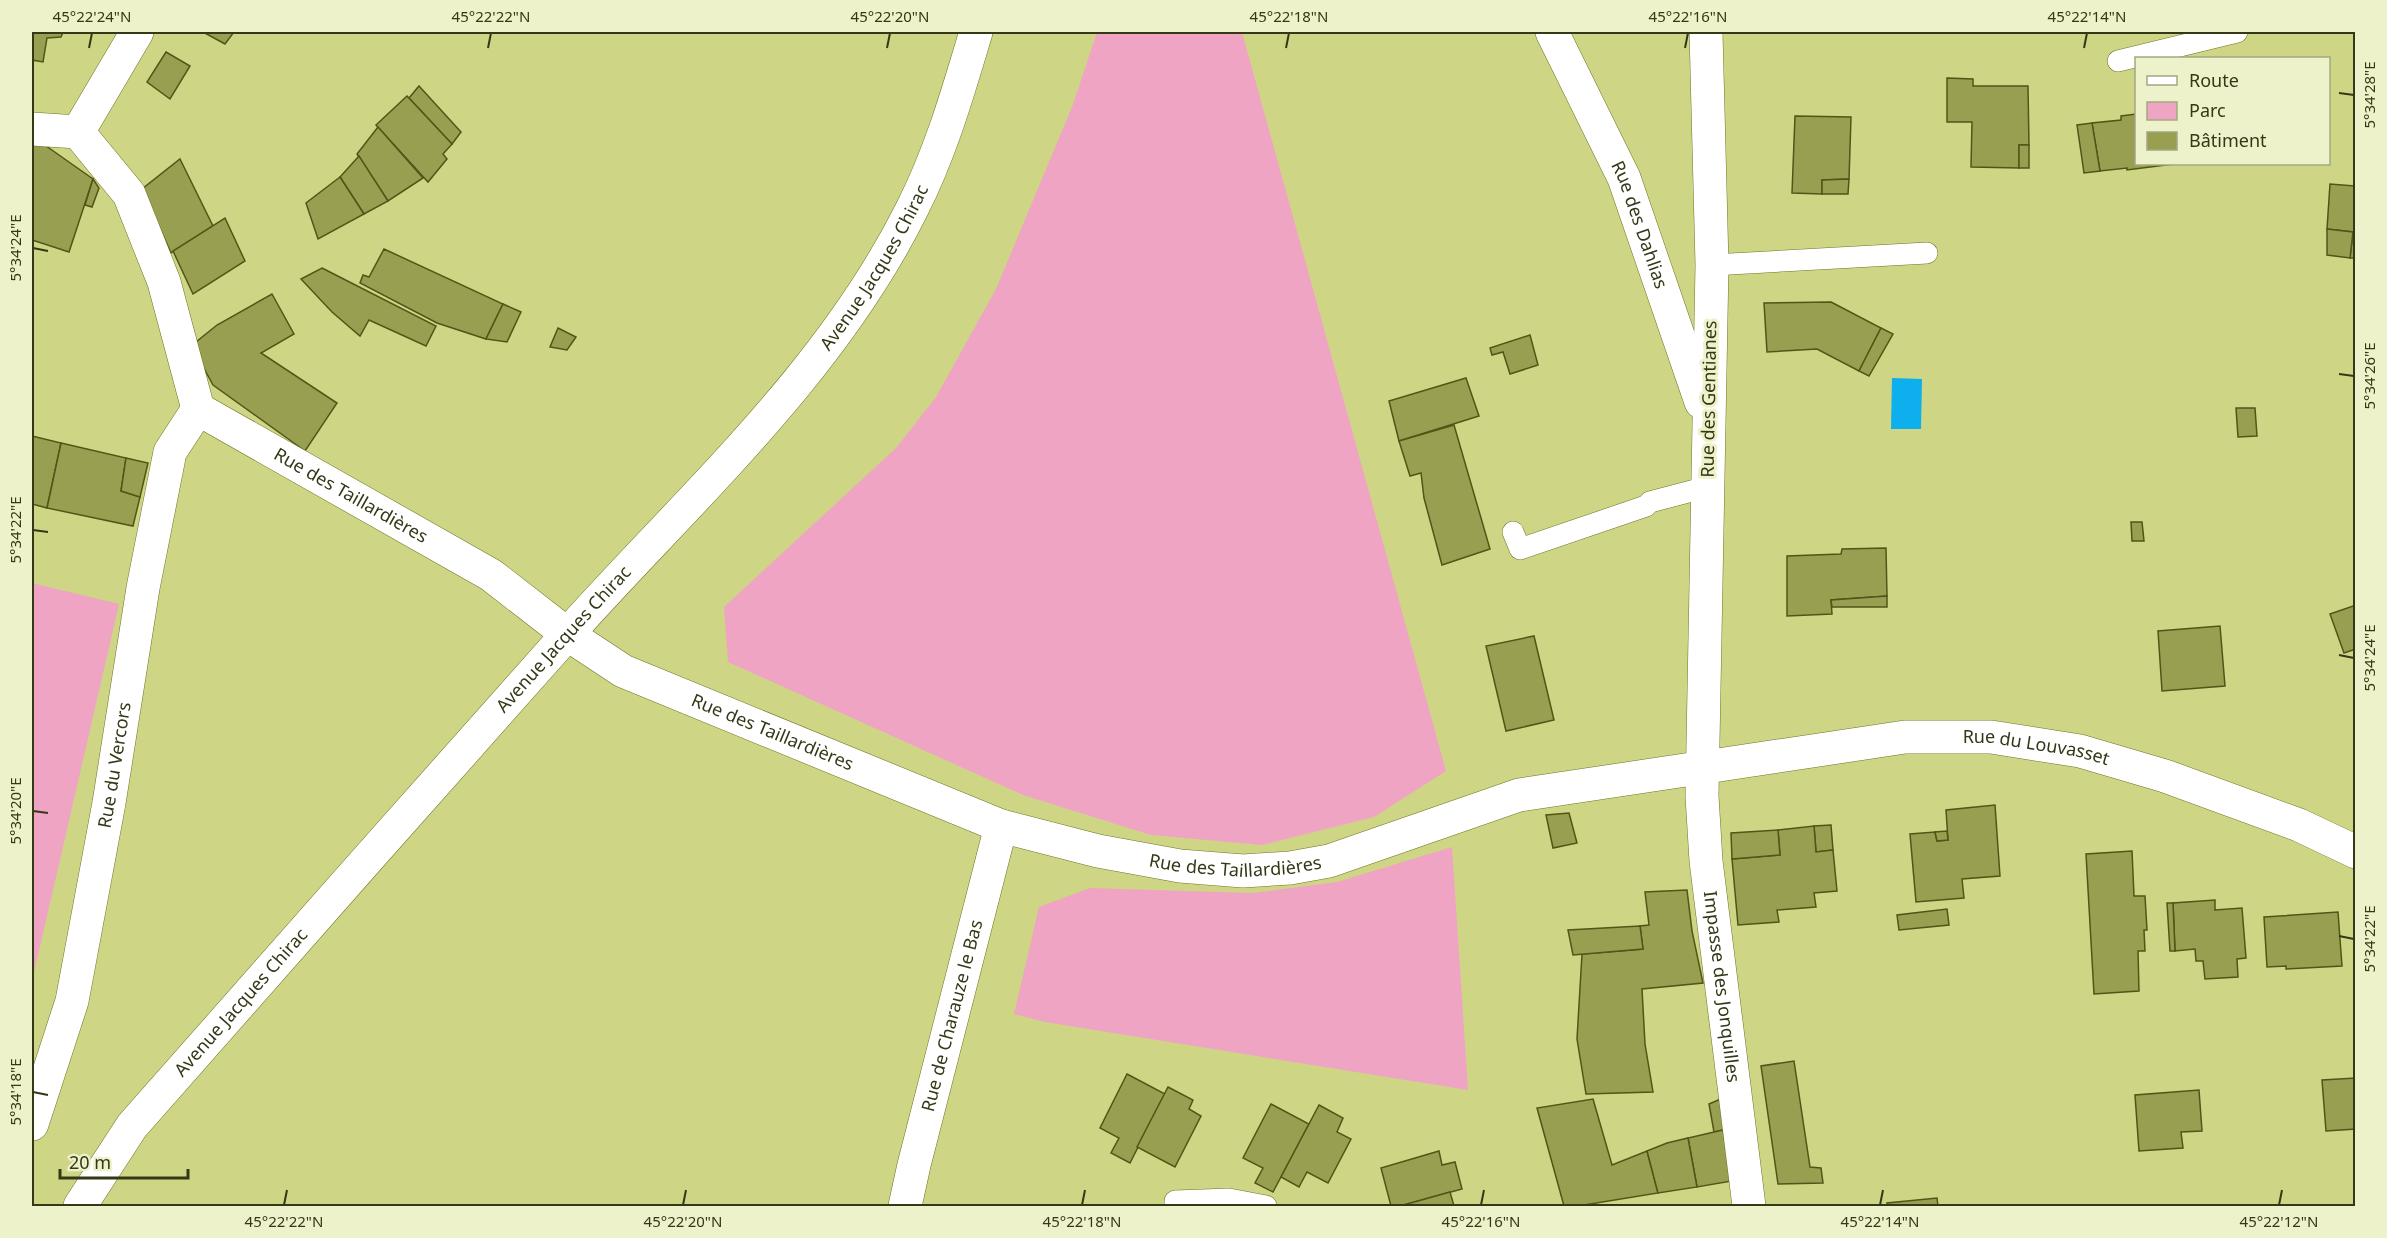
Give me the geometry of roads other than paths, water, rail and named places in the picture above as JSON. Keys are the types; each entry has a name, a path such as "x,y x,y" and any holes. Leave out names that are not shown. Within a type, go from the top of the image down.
{"street":[{"path":"78,132 137,32"},
{"name":"Avenue Jacques Chirac","path":"80,1206 132,1126 567,634 802,380 855,308 912,210 948,128 976,32"},
{"name":"Rue des Dahlias","path":"1552,32 1623,178 1708,423"},
{"name":"Rue des Gentianes","path":"1702,766 1712,265 1706,32"},
{"path":"32,129 78,132 129,194 164,282 198,409"},
{"name":"Rue des Taillardières","path":"198,409 491,575 567,634 623,671 1001,826 1098,851 1180,866 1243,872 1290,868 1329,861 1519,795 1702,766"},
{"name":"Rue du Vercors","path":"32,1124 72,1000 109,803 143,588 170,452 198,409"},
{"name":"Rue du Louvasset","path":"1702,766 1905,738 1991,737 2080,751 2165,776 2299,825 2355,852"},
{"name":"Impasse des Jonquilles","path":"1702,766 1706,861 1749,1206"},
{"name":"Rue de Charauze le Bas","path":"905,1206 916,1154 1001,826"}],"lane":[{"path":"2138,57 2237,32"},
{"path":"2118,62 2135,58"},
{"path":"1712,265 1927,252"},
{"path":"1513,532 1520,549 1646,506 1650,502 1707,487"},
{"path":"1175,1206 1175,1201 1229,1199 1266,1206"}],"water":[{"path":"1892,378 1922,379 1921,429 1891,429"}]}
